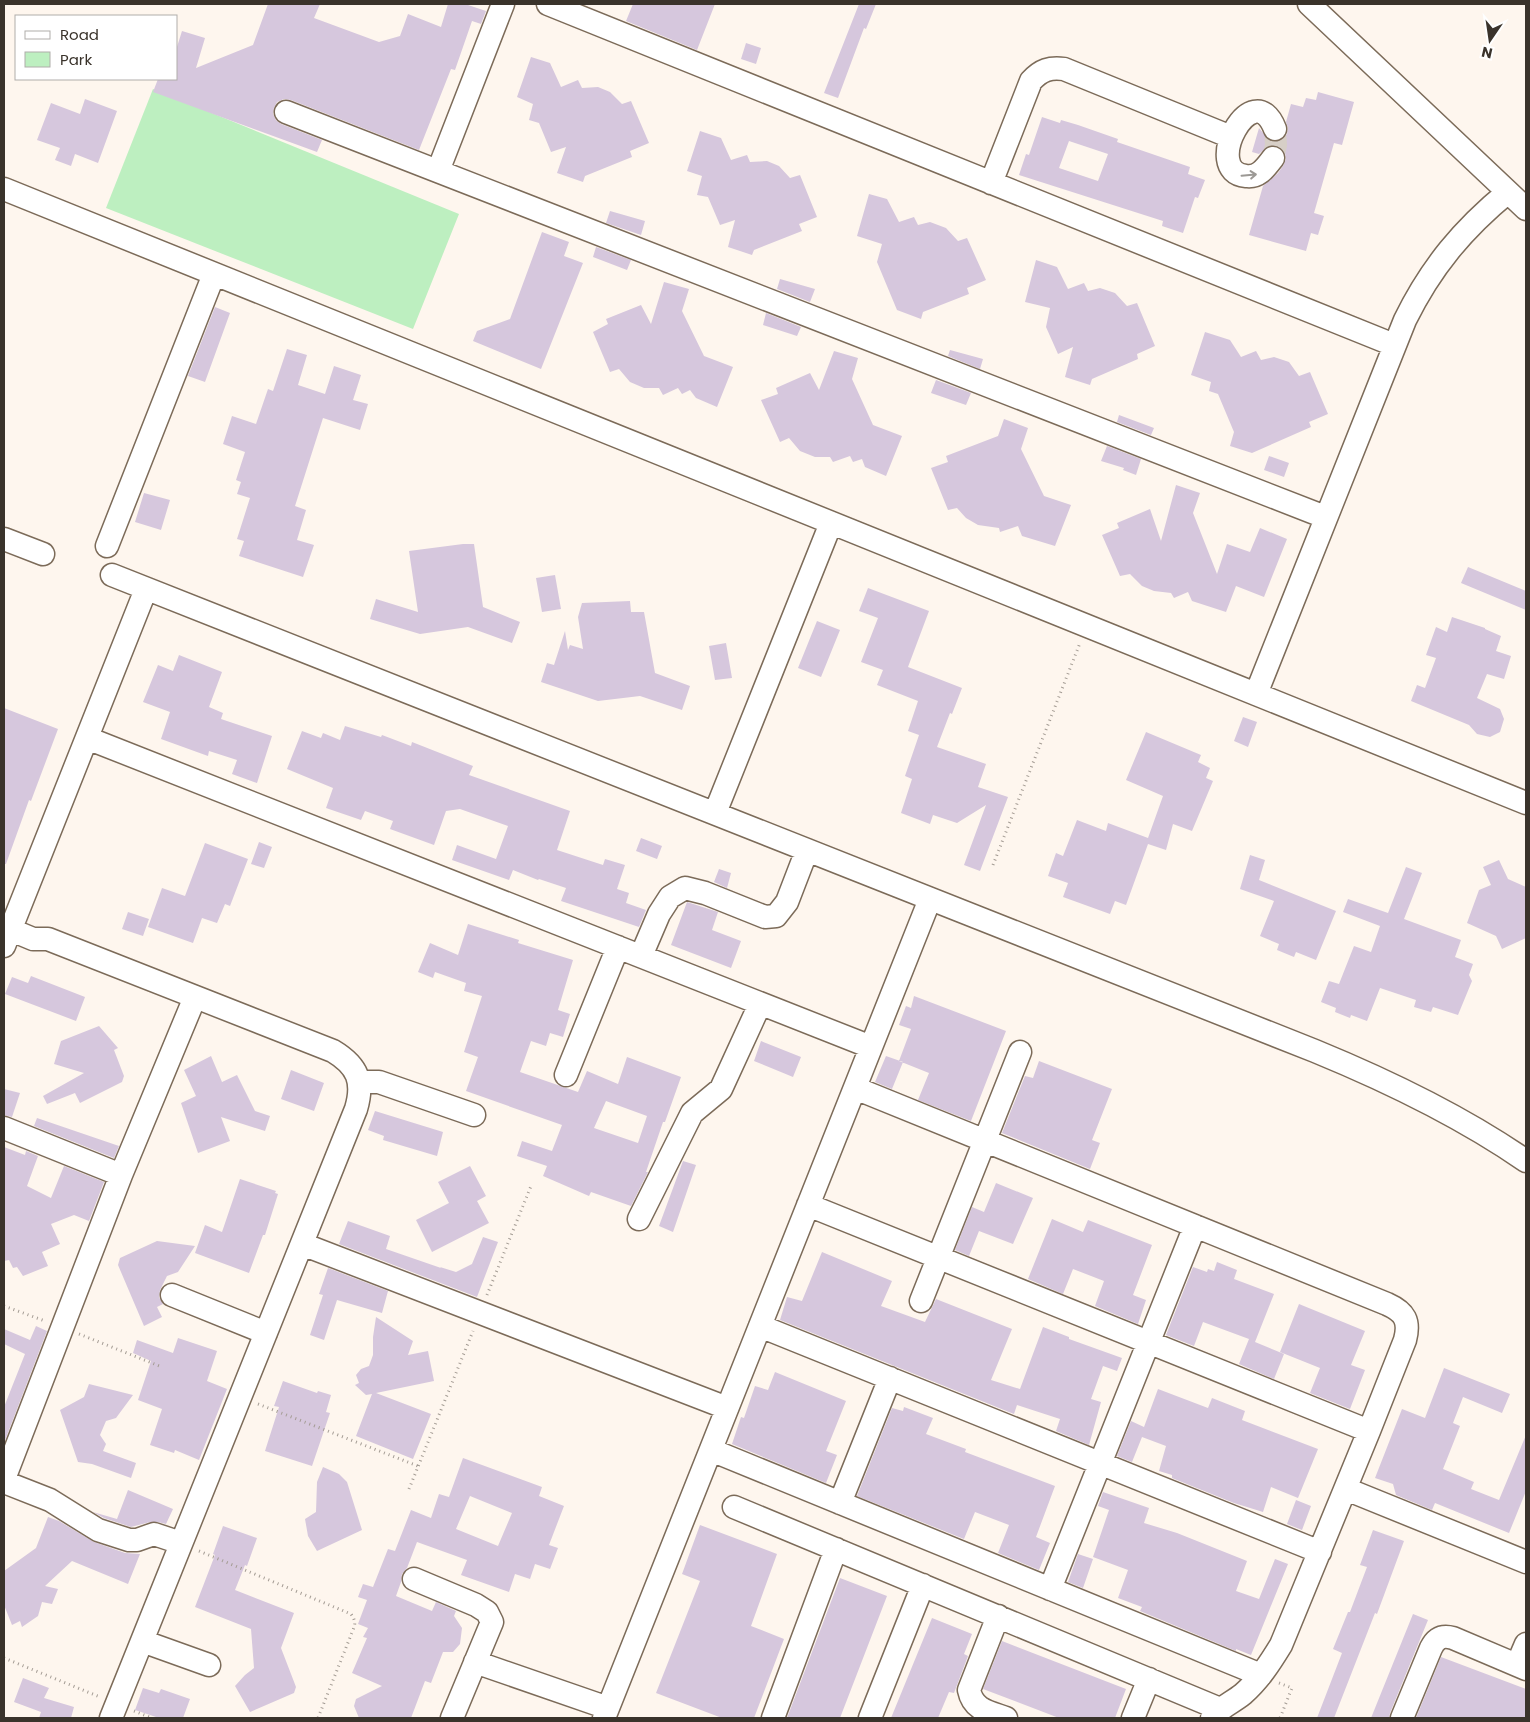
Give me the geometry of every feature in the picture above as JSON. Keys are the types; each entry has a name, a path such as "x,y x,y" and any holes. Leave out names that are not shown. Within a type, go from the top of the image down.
{"street":[{"path":"438,171 503,4"},
{"path":"548,4 1394,345"},
{"path":"1310,4 1526,209"},
{"path":"991,183 1031,81 1046,69 1055,67 1231,137"},
{"path":"286,112 1326,517"},
{"path":"1273,158 1260,173 1251,177 1240,176 1231,169 1228,159 1231,137 1236,127 1250,113 1259,112 1268,116 1275,129"},
{"path":"4,189 1526,803"},
{"path":"1256,694 1394,345 1417,295 1448,250 1487,210 1508,192"},
{"path":"107,546 214,274"},
{"path":"715,813 831,523"},
{"path":"4,539 42,554"},
{"path":"112,576 1357,1068 1441,1109 1526,1161"},
{"path":"114,1711 360,1096 360,1082 354,1069 345,1058 333,1051 48,939 38,929 7,927 87,738 146,589"},
{"path":"87,738 871,1047"},
{"path":"641,956 659,914 670,897 685,888 705,892 765,917 776,916 787,902 808,850"},
{"path":"475,1662 606,1713 930,898"},
{"path":"566,1075 618,947"},
{"path":"181,1544 154,1534 137,1540 129,1540 98,1530 60,1505 4,1480 121,1175 195,997"},
{"path":"639,1219 692,1113 721,1089 760,1004"},
{"path":"921,1300 1020,1052"},
{"path":"360,1082 384,1083 474,1115"},
{"path":"734,1506 1148,1679 1216,1714 1242,1695 1261,1675 1281,1645 1405,1340 1408,1329 1405,1318 1397,1308 855,1088"},
{"path":"4,1128 121,1175"},
{"path":"808,1205 1369,1431"},
{"path":"1050,1590 1195,1226"},
{"path":"302,1244 727,1408"},
{"path":"172,1295 266,1332"},
{"path":"760,1326 1320,1552"},
{"path":"840,1503 890,1378"},
{"path":"711,1450 1261,1675"},
{"path":"1346,1489 1526,1562"},
{"path":"773,1718 836,1549"},
{"path":"414,1579 476,1604 487,1612 492,1622 452,1718"},
{"path":"870,1718 923,1585"},
{"path":"998,1616 970,1690 971,1699 976,1706 1006,1718"},
{"path":"1402,1718 1431,1648 1434,1642 1440,1638 1446,1636 1453,1638 1522,1667 1526,1644"},
{"path":"142,1641 209,1665"},
{"path":"1133,1718 1148,1679"}],"path":[{"path":"993,865 1087,626"},
{"path":"409,1488 531,1186"},
{"path":"4,1306 162,1367"},
{"path":"240,1397 418,1466"},
{"path":"181,1544 350,1614 354,1619 353,1630 318,1718"},
{"path":"4,1658 114,1711 152,1718"},
{"path":"1261,1675 1292,1688 1280,1718"}],"green space":[{"path":"153,89 459,214 413,329 106,208"}],"building":[{"path":"268,4 320,4 314,18 379,42 400,36 408,14 441,27 448,4 465,4 486,11 481,24 472,21 455,70 451,69 419,150 291,100 284,99 277,102 273,114 276,120 281,124 322,140 317,152 153,92 158,80 178,80 178,44 182,31 205,38 196,68 253,45"},
{"path":"633,4 715,4 697,50 626,21"},
{"path":"859,4 876,4 866,29 864,28 838,98 824,93"},
{"path":"746,43 761,48 756,64 741,59"},
{"path":"531,57 550,63 561,87 578,80 582,88 598,87 610,92 622,104 631,101 649,143 630,151 632,157 585,176 583,182 557,173 566,147 551,152 539,123 529,120 533,104 517,97"},
{"path":"1318,92 1354,102 1342,145 1334,143 1314,213 1324,216 1318,235 1311,233 1306,251 1249,235 1263,186 1278,173 1286,159 1285,153 1275,145 1268,146 1259,154 1252,152 1259,128 1269,140 1275,142 1282,140 1287,134 1286,122 1291,104 1303,107 1306,98 1316,100"},
{"path":"85,99 117,111 98,163 75,154 71,166 55,160 60,148 37,140 51,103 80,114"},
{"path":"1042,117 1060,123 1061,120 1118,139 1117,142 1190,167 1188,174 1205,180 1198,198 1195,197 1183,233 1162,226 1163,221 1019,175 1026,154 1029,155","holes":["1069,141 1108,154 1098,181 1059,168"]},
{"path":"700,131 721,138 731,160 747,155 750,162 767,161 779,166 790,178 800,175 817,217 799,224 802,231 754,250 752,255 728,247 735,220 720,225 708,197 697,195 702,176 687,171"},
{"path":"869,194 887,199 899,222 914,217 918,225 930,222 946,228 958,241 967,238 986,280 967,288 969,294 923,312 921,319 897,310 877,262 882,244 857,236"},
{"path":"610,211 645,221 641,235 606,223"},
{"path":"542,232 569,242 564,256 583,263 541,369 473,341 477,331 510,319"},
{"path":"596,247 631,260 627,270 593,257"},
{"path":"1036,260 1057,267 1068,289 1084,283 1088,291 1100,288 1115,293 1127,306 1137,303 1155,346 1137,354 1138,359 1092,379 1090,385 1065,377 1073,347 1058,354 1046,327 1050,308 1025,302"},
{"path":"780,279 815,289 810,302 777,289"},
{"path":"664,282 689,289 682,311 704,356 733,367 717,407 696,398 690,390 682,394 678,388 663,395 659,388 644,388 630,382 619,369 610,372 593,332 608,324 606,319 641,305 651,324"},
{"path":"215,307 230,313 205,382 188,376"},
{"path":"766,313 801,327 797,336 763,325"},
{"path":"1205,332 1230,340 1241,357 1256,351 1261,360 1274,357 1289,362 1299,376 1310,372 1328,414 1309,422 1311,427 1252,453 1230,446 1234,432 1218,394 1209,391 1211,382 1191,375"},
{"path":"287,349 307,355 298,385 325,394 334,366 361,375 353,400 368,404 360,430 323,418 295,506 306,510 297,540 314,545 303,577 239,556 244,541 237,539 250,498 237,494 241,482 236,480 245,452 223,444 232,416 256,424 268,389 273,391"},
{"path":"950,350 983,359 980,369 948,356"},
{"path":"834,351 858,358 852,379 873,425 902,436 886,476 865,467 862,459 853,462 850,456 833,462 830,457 815,457 800,451 789,438 780,442 761,400 778,394 776,388 810,373 819,390"},
{"path":"936,380 971,393 966,405 931,393"},
{"path":"1119,415 1154,428 1151,435 1117,422"},
{"path":"1004,419 1028,428 1021,449 1044,496 1071,505 1055,546 1022,536 1018,526 1000,532 999,528 978,525 966,518 957,508 948,510 931,468 948,462 946,456 998,436"},
{"path":"1107,446 1141,459 1136,475 1123,470 1124,468 1101,461"},
{"path":"1269,456 1289,463 1284,477 1264,470"},
{"path":"1176,485 1200,493 1193,513 1217,574 1227,544 1250,552 1260,528 1287,539 1264,597 1236,586 1226,612 1192,601 1188,592 1174,598 1171,593 1154,591 1142,586 1130,574 1120,576 1102,535 1119,528 1117,523 1150,509 1161,541"},
{"path":"144,493 170,500 161,530 135,522"},
{"path":"474,544 483,607 520,622 512,643 468,627 420,634 370,619 376,599 418,612 409,551"},
{"path":"1468,567 1526,591 1526,610 1461,583"},
{"path":"555,575 561,609 542,612 536,578"},
{"path":"868,588 929,611 908,667 962,688 937,747 986,764 978,787 1008,797 980,871 964,865 986,805 957,823 933,815 930,824 901,813 912,779 905,776 919,735 908,731 918,701 877,685 883,670 861,662 878,618 859,611"},
{"path":"630,601 631,612 644,612 655,673 690,686 682,710 640,696 598,701 541,682 547,663 554,665 565,631 568,650 570,645 583,649 578,617 582,603"},
{"path":"1452,617 1485,628 1501,636 1496,651 1511,656 1504,679 1487,674 1477,698 1500,709 1504,719 1500,732 1490,737 1477,734 1469,725 1411,701 1417,685 1425,688 1436,658 1426,655 1436,627 1447,632"},
{"path":"817,621 840,630 821,677 798,668"},
{"path":"726,643 732,678 715,680 709,646"},
{"path":"179,655 222,672 209,707 223,713 221,719 272,736 257,783 232,774 237,760 209,751 208,756 161,739 170,712 143,702 158,665 173,671"},
{"path":"4,708 58,729 31,801 29,800 6,864 4,864"},
{"path":"1243,717 1257,722 1248,747 1234,741"},
{"path":"345,726 381,737 382,735 411,746 412,742 473,766 469,775 570,811 557,850 603,865 605,859 625,865 617,889 629,893 626,903 646,910 639,927 561,901 566,888 513,870 509,880 452,860 457,845 496,859 508,826 460,809 446,811 434,845 390,829 393,821 365,811 361,820 326,808 333,788 287,769 302,731 321,738 323,733 340,740"},
{"path":"1146,732 1201,755 1198,762 1210,768 1206,778 1213,781 1192,831 1173,824 1166,850 1148,844 1126,905 1115,901 1110,914 1063,897 1068,883 1048,876 1056,853 1063,856 1077,820 1106,831 1108,823 1148,838 1163,796 1126,780"},
{"path":"641,838 662,846 657,859 636,851"},
{"path":"259,842 272,847 264,868 251,864"},
{"path":"205,843 248,859 230,906 225,904 217,923 202,918 193,943 148,927 162,888 185,896"},
{"path":"1250,855 1265,860 1259,880 1336,911 1316,960 1296,952 1294,957 1277,950 1279,944 1260,936 1274,901 1240,889"},
{"path":"1499,860 1508,879 1526,887 1526,938 1502,949 1496,936 1467,923 1479,890 1491,885 1483,867"},
{"path":"1406,867 1422,873 1404,919 1461,940 1455,957 1473,964 1469,975 1472,981 1458,1015 1433,1007 1431,1012 1414,1007 1416,1000 1380,988 1367,1021 1351,1015 1350,1018 1335,1012 1336,1008 1321,1002 1329,981 1339,984 1354,946 1371,952 1380,926 1343,912 1348,899 1388,913"},
{"path":"719,869 731,873 727,888 714,882"},
{"path":"687,902 718,912 712,930 741,941 731,968 671,945"},
{"path":"128,912 149,919 143,936 122,929"},
{"path":"468,924 519,940 518,943 573,960 558,1010 570,1014 563,1037 550,1033 546,1046 531,1041 520,1072 578,1092 587,1071 618,1084 627,1057 681,1077 665,1122 663,1122 646,1172 648,1172 631,1206 591,1192 589,1196 543,1176 547,1166 517,1156 522,1141 552,1151 562,1125 466,1091 478,1057 464,1052 482,996 464,991 466,983 435,972 433,978 418,972 430,943 458,955","holes":["606,1101 647,1116 638,1143 594,1128"]},
{"path":"31,976 85,997 76,1021 5,994 12,977 28,983"},
{"path":"914,996 1006,1031 971,1121 918,1100 929,1073 899,1061 911,1029 899,1025 906,1006 911,1008"},
{"path":"99,1026 118,1048 114,1050 124,1076 122,1082 80,1103 75,1093 47,1104 43,1096 84,1073 54,1064 61,1041"},
{"path":"761,1041 801,1057 793,1077 754,1061"},
{"path":"211,1056 222,1082 237,1075 255,1111 270,1116 265,1131 221,1117 230,1141 198,1153 181,1103 196,1096 184,1070"},
{"path":"886,1056 903,1062 892,1089 875,1082"},
{"path":"1039,1061 1112,1089 1092,1140 1100,1143 1090,1169 1002,1133 1025,1076 1033,1078"},
{"path":"291,1070 324,1083 314,1111 281,1099"},
{"path":"4,1089 20,1093 12,1117 4,1115"},
{"path":"375,1111 443,1132 437,1156 383,1140 384,1136 368,1130"},
{"path":"37,1118 119,1146 114,1158 34,1126"},
{"path":"4,1147 25,1155 26,1151 38,1156 27,1186 51,1198 64,1166 104,1182 89,1221 74,1215 51,1224 60,1244 42,1252 48,1266 23,1276 17,1267 13,1268 9,1260 4,1261"},
{"path":"683,1161 696,1165 673,1232 659,1226"},
{"path":"470,1166 486,1196 477,1201 489,1223 432,1252 416,1220 449,1203 438,1182"},
{"path":"240,1179 276,1191 275,1193 278,1194 265,1235 263,1235 249,1273 195,1253 205,1225 222,1232"},
{"path":"996,1183 1033,1198 1013,1244 979,1231 969,1256 955,1250 972,1207 984,1212"},
{"path":"1052,1219 1083,1232 1088,1220 1152,1245 1133,1295 1146,1300 1138,1324 1095,1306 1104,1281 1073,1269 1063,1294 1028,1279"},
{"path":"348,1221 390,1236 386,1249 456,1272 472,1264 483,1237 498,1242 477,1297 339,1244"},
{"path":"157,1241 195,1246 178,1272 167,1276 160,1290 159,1297 163,1304 157,1307 162,1317 144,1326 118,1265 120,1258"},
{"path":"822,1252 892,1281 881,1306 925,1322 936,1299 1012,1329 991,1380 1020,1389 1043,1327 1069,1337 1069,1339 1122,1358 1117,1371 1103,1366 1091,1399 1101,1402 1089,1445 1056,1431 1060,1419 1017,1405 1014,1414 780,1320 787,1297 802,1301"},
{"path":"1217,1262 1237,1270 1234,1279 1274,1294 1255,1342 1284,1354 1274,1379 1239,1364 1249,1339 1203,1322 1194,1346 1166,1335 1193,1267 1207,1272 1208,1269 1214,1271"},
{"path":"328,1268 388,1291 382,1313 337,1300 324,1340 310,1335 323,1295 319,1294"},
{"path":"1299,1304 1365,1331 1351,1365 1365,1370 1350,1409 1310,1393 1320,1368 1280,1352"},
{"path":"376,1317 413,1341 408,1355 428,1351 434,1381 376,1393 431,1414 413,1459 356,1436 372,1394 366,1395 355,1385 359,1383 356,1375 361,1369 369,1366 373,1355"},
{"path":"36,1326 47,1331 4,1443 4,1407 25,1354 4,1344 4,1329 30,1340"},
{"path":"178,1338 217,1351 207,1381 227,1389 199,1460 175,1450 174,1453 150,1445 162,1409 138,1400 151,1361 133,1353 137,1340 173,1353"},
{"path":"1444,1368 1510,1394 1502,1413 1463,1397 1453,1423 1460,1426 1443,1469 1474,1482 1471,1489 1499,1500 1526,1435 1526,1491 1509,1533 1435,1503 1432,1510 1396,1495 1393,1484 1375,1478 1402,1409 1425,1418"},
{"path":"775,1372 846,1401 826,1451 837,1455 826,1483 732,1444 741,1417 744,1418 755,1386 768,1390"},
{"path":"283,1381 317,1393 318,1391 331,1395 326,1412 330,1413 312,1466 265,1451 279,1407 274,1406"},
{"path":"89,1384 133,1395 116,1418 106,1421 100,1435 106,1444 103,1451 136,1463 131,1478 92,1464 78,1462 60,1410 84,1397"},
{"path":"1158,1389 1208,1408 1212,1398 1245,1411 1242,1420 1318,1449 1298,1498 1271,1487 1263,1512 1234,1503 1159,1471 1166,1446 1142,1437 1132,1462 1117,1456 1131,1421 1144,1427"},
{"path":"904,1407 933,1418 926,1434 966,1449 965,1452 1055,1486 1036,1537 1050,1543 1039,1570 998,1553 1009,1525 975,1512 964,1539 857,1496 892,1408 903,1411"},
{"path":"463,1458 542,1487 539,1496 564,1506 549,1545 558,1548 550,1569 535,1564 530,1579 515,1574 509,1592 461,1575 467,1560 417,1542 407,1568 402,1574 396,1596 432,1611 436,1602 456,1611 454,1616 462,1628 460,1644 453,1652 443,1652 431,1683 425,1681 411,1718 359,1718 354,1706 356,1699 382,1686 352,1673 367,1638 363,1637 368,1628 358,1624 367,1600 358,1597 363,1584 373,1587 388,1549 395,1551 411,1510 431,1518 439,1494 449,1497","holes":["470,1496 512,1513 498,1546 456,1529"]},
{"path":"323,1467 339,1474 347,1482 362,1530 317,1551 308,1536 305,1519 316,1512 317,1482"},
{"path":"128,1490 173,1509 166,1524 150,1522 131,1527 104,1518 93,1512 117,1519"},
{"path":"1103,1492 1149,1508 1144,1523 1177,1533 1247,1561 1236,1591 1259,1599 1275,1559 1288,1564 1251,1655 1236,1649 1236,1651 1140,1611 1142,1607 1118,1598 1128,1570 1093,1557 1109,1510 1098,1506"},
{"path":"1296,1500 1311,1506 1302,1530 1287,1524"},
{"path":"48,1517 59,1521 94,1542 125,1553 140,1554 128,1584 72,1561 45,1586 58,1589 52,1604 42,1602 38,1616 22,1627 20,1621 12,1625 4,1605 4,1571 36,1548"},
{"path":"700,1525 777,1554 751,1626 784,1639 754,1718 722,1718 656,1693 700,1581 682,1574"},
{"path":"223,1526 257,1538 247,1566 245,1565 235,1590 294,1613 281,1648 296,1687 294,1693 250,1712 235,1686 254,1668 251,1629 195,1607 215,1555 213,1554"},
{"path":"1373,1530 1404,1541 1377,1614 1375,1613 1334,1718 1317,1718 1342,1653 1333,1649 1348,1612 1350,1612 1367,1567 1360,1565"},
{"path":"1078,1554 1093,1559 1083,1588 1068,1582"},
{"path":"840,1578 887,1596 840,1718 787,1718"},
{"path":"1413,1614 1428,1620 1389,1718 1371,1718"},
{"path":"932,1618 972,1634 964,1654 968,1656 954,1693 949,1692 938,1718 891,1718"},
{"path":"1002,1641 1126,1689 1115,1718 1059,1718 983,1689"},
{"path":"1441,1657 1526,1689 1526,1718 1416,1718"},
{"path":"23,1678 49,1688 44,1698 74,1707 71,1718 39,1718 41,1712 14,1702"},
{"path":"143,1688 159,1693 161,1689 190,1699 183,1718 159,1718 135,1710"}],"tunnel":[{"path":"1273,158 1276,145 1275,129"}]}
